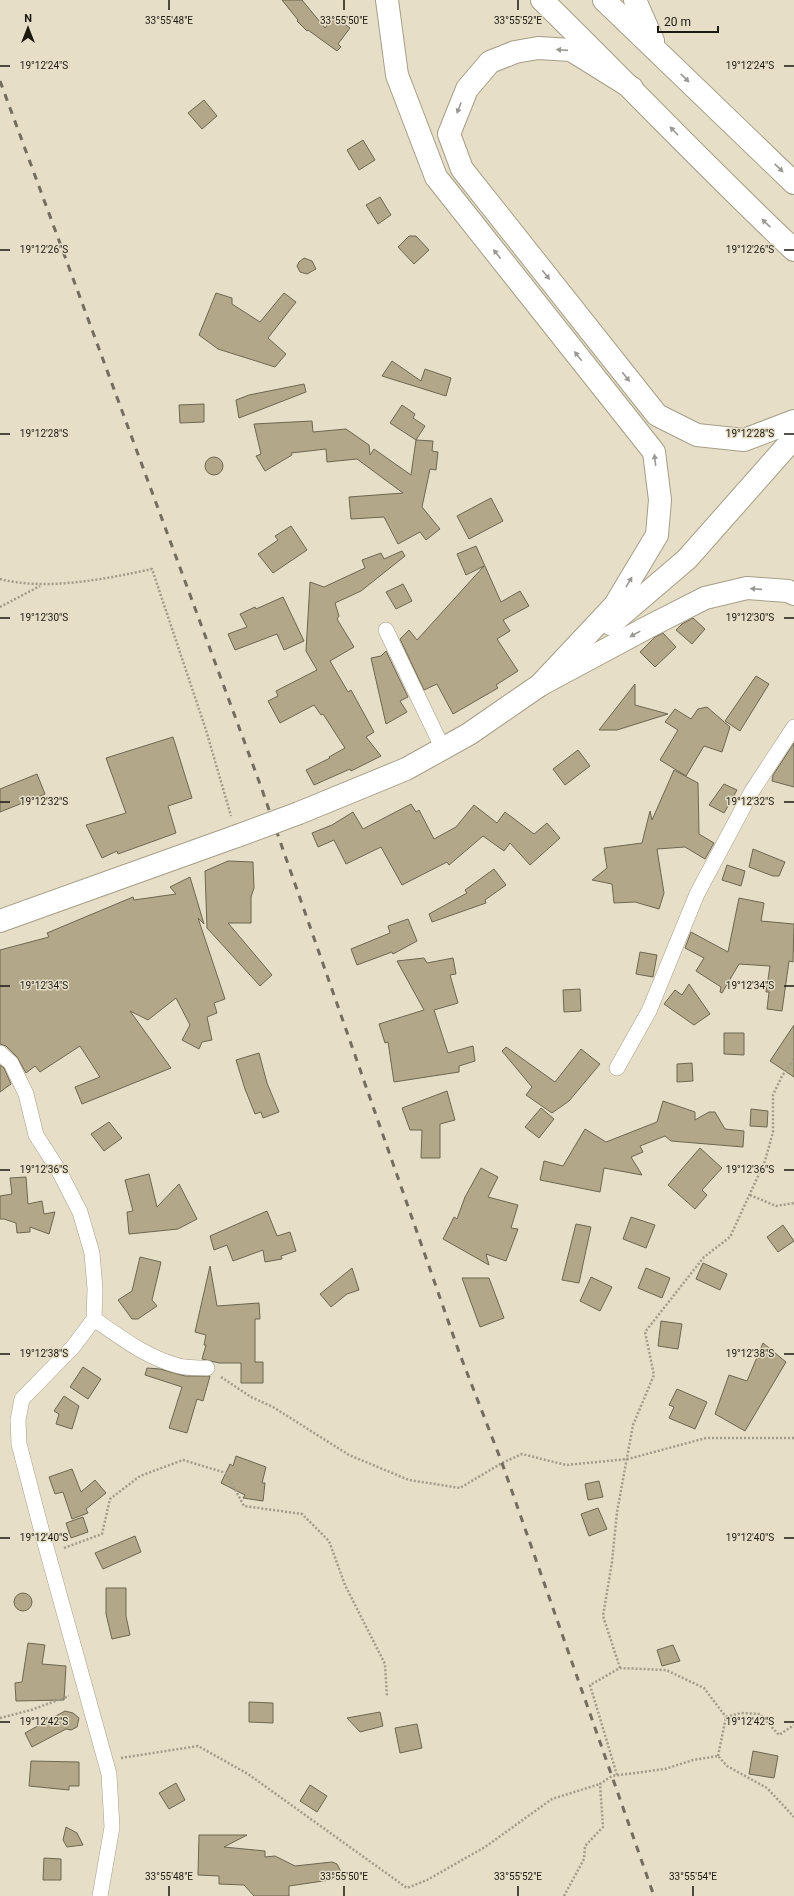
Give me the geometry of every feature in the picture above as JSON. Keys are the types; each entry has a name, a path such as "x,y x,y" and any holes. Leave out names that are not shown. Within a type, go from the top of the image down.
{"highway":[{"path":"387,0 397,75 436,177 654,452 660,500 657,535 615,605 540,686"},
{"path":"542,0 794,250"},
{"path":"604,0 794,183"},
{"path":"635,0 657,51"},
{"path":"632,88 570,50 538,48 515,52 490,62 467,89 449,134 462,169 657,415 697,435 744,440 794,421"},
{"path":"540,686 687,559 794,438"},
{"path":"0,921 299,813 406,769 469,734 540,686 650,626 706,598 747,588 788,591 794,594"}],"street":[{"path":"386,630 443,749"},
{"path":"617,1068 649,1011 697,894 752,791 794,726"},
{"path":"0,1053 11,1063 26,1094 36,1135 59,1171 80,1212 92,1254 95,1289 94,1319 73,1347 22,1398 18,1420 19,1444 85,1692 109,1774 112,1827 100,1896"},
{"path":"94,1319 122,1339 154,1357 180,1366 207,1368"}],"path":[{"path":"0,579 41,585 123,575 152,569 206,730 237,836"},
{"path":"0,607 41,585"},
{"path":"620,1668 603,1616 612,1562 617,1512 628,1459 633,1425 654,1375 645,1332 704,1257 730,1237 765,1161 773,1132 773,1095 782,1076 794,1060"},
{"path":"750,1195 776,1206 794,1203"},
{"path":"207,1368 252,1396 273,1407 349,1456 409,1480 460,1488 502,1463 522,1454 566,1465 628,1459 706,1438 794,1438"},
{"path":"48,1554 102,1534 110,1499 140,1476 183,1460 226,1473 244,1506 302,1514 329,1541 345,1585 385,1664 387,1697"},
{"path":"617,1775 590,1685 620,1668 666,1670 704,1688 726,1717 718,1756"},
{"path":"0,1718 31,1710 85,1692"},
{"path":"726,1717 741,1713 760,1714 779,1735 794,1725"},
{"path":"105,1760 198,1746 248,1774 407,1888 427,1880 485,1847 552,1799 600,1784 612,1776 665,1770 693,1760 718,1756"},
{"path":"718,1756 727,1766 767,1788 794,1818"},
{"path":"564,1896 584,1859 585,1846 603,1827 600,1784"}],"building":[{"path":"282,0 302,0 325,28 334,16 350,28 338,44 341,47 337,51 308,30 307,31 297,21 298,20"},
{"path":"204,100 217,116 202,129 188,113"},
{"path":"363,140 375,160 359,170 347,150"},
{"path":"380,197 391,215 378,224 366,205"},
{"path":"409,236 416,236 429,250 414,264 398,247"},
{"path":"304,258 312,261 316,269 307,274 300,272 297,266"},
{"path":"216,293 232,298 232,304 260,322 284,293 296,302 268,338 286,354 275,367 218,349 199,335"},
{"path":"392,361 421,381 425,369 451,378 446,396 382,376"},
{"path":"304,384 306,392 239,418 236,400 249,395"},
{"path":"204,404 204,422 180,423 179,405"},
{"path":"402,405 415,414 413,418 425,426 416,440 390,423"},
{"path":"312,421 313,432 346,429 369,445 370,455 374,449 411,475 416,440 433,441 432,451 438,452 436,470 430,469 422,507 440,529 426,540 420,532 398,544 384,517 351,519 349,497 403,493 357,459 327,462 326,449 291,453 292,455 265,471 256,456 261,454 254,424"},
{"path":"214,457 220,460 223,466 220,472 214,475 208,472 205,466 208,460"},
{"path":"491,498 503,521 469,539 457,516"},
{"path":"291,526 307,550 273,573 258,554 278,540 275,536"},
{"path":"476,546 501,602 520,591 529,606 503,620 510,631 497,639 518,671 496,685 498,688 453,714 437,684 424,690 400,639 409,630 417,640 484,566 466,575 457,554"},
{"path":"402,551 405,556 361,591 335,603 339,616 337,619 354,647 330,661 348,692 351,690 374,732 366,737 381,756 351,771 350,769 314,785 306,770 330,758 329,757 345,748 323,714 321,715 314,705 280,723 268,701 278,696 276,691 317,670 306,651 310,582 324,587 365,568 362,560 381,553 384,559"},
{"path":"403,584 412,601 396,609 386,592"},
{"path":"283,597 304,641 284,650 277,634 235,650 228,634 247,627 240,614 255,607 256,609"},
{"path":"693,618 705,629 692,644 676,630 682,624"},
{"path":"663,633 676,647 655,667 640,652 655,637"},
{"path":"386,651 408,697 400,701 407,712 386,724 371,658 381,656"},
{"path":"756,676 769,684 740,731 725,721"},
{"path":"635,684 635,705 668,714 617,730 599,730"},
{"path":"707,707 730,727 722,752 704,746 686,776 660,760 678,730 665,722 675,709 691,719 698,709"},
{"path":"173,737 192,798 168,806 176,833 118,854 117,851 102,858 86,825 126,813 106,758"},
{"path":"794,743 794,787 772,781 773,775"},
{"path":"578,750 590,766 565,785 553,769"},
{"path":"674,770 698,783 699,834 714,843 705,859 685,847 657,849 664,893 659,909 635,902 614,903 612,884 592,880 607,868 604,848 642,843 650,811 652,820"},
{"path":"37,774 45,794 0,812 0,789"},
{"path":"724,784 737,790 724,813 709,805"},
{"path":"411,804 416,812 419,810 434,839 456,827 474,805 497,823 505,812 534,834 547,823 560,838 530,865 510,843 504,851 483,836 449,865 447,862 402,885 381,847 346,864 334,840 318,847 312,833 332,825 353,812 363,829"},
{"path":"753,849 785,862 779,876 773,876 749,867"},
{"path":"228,861 253,862 254,888 251,897 251,923 228,923 272,975 260,986 207,928 205,871"},
{"path":"727,865 745,871 741,886 722,880"},
{"path":"494,869 506,885 485,900 486,903 432,922 429,914 467,893 465,890"},
{"path":"190,877 204,924 198,918 225,999 214,1003 217,1013 207,1017 212,1040 202,1042 199,1049 182,1040 190,1025 176,998 148,1020 130,1011 171,1068 82,1104 75,1087 100,1077 80,1046 40,1072 35,1066 26,1073 17,1057 6,1046 0,1044 0,950 49,937 47,933 133,897 134,900 176,894 170,887"},
{"path":"739,898 764,903 761,921 794,924 793,962 789,961 782,1011 767,1009 769,992 766,992 770,966 739,964 722,993 720,992 721,987 696,971 704,958 685,948 691,932 728,952"},
{"path":"408,919 417,941 393,954 392,952 357,965 351,949 390,933 388,926"},
{"path":"640,952 657,955 653,977 636,974"},
{"path":"424,958 427,963 453,958 456,974 450,975 458,1003 434,1010 448,1053 473,1046 475,1061 459,1066 459,1072 394,1082 388,1042 385,1043 379,1024 424,1010 397,961"},
{"path":"689,984 710,1014 694,1025 664,1004 675,990 682,995"},
{"path":"580,989 581,1011 564,1012 563,990"},
{"path":"794,1025 794,1077 770,1061"},
{"path":"724,1033 744,1033 744,1055 724,1054"},
{"path":"506,1047 555,1082 581,1049 600,1064 569,1101 552,1113 526,1095 532,1087 502,1051"},
{"path":"259,1053 267,1083 279,1112 263,1118 261,1112 255,1114 236,1060"},
{"path":"692,1063 693,1081 677,1082 677,1064"},
{"path":"0,1065 4,1068 11,1084 0,1092"},
{"path":"447,1091 455,1120 440,1124 440,1158 421,1158 422,1130 410,1130 402,1108"},
{"path":"663,1101 695,1112 695,1120 709,1112 715,1112 725,1129 744,1131 743,1147 671,1141 665,1136 640,1146 643,1152 631,1157 642,1175 604,1168 600,1192 540,1180 544,1161 563,1166 585,1129 606,1142 657,1122"},
{"path":"541,1108 554,1119 539,1138 525,1127"},
{"path":"751,1109 768,1111 767,1127 750,1126"},
{"path":"109,1122 122,1138 104,1151 91,1134"},
{"path":"700,1148 722,1168 702,1190 707,1195 695,1209 668,1185"},
{"path":"481,1168 498,1177 488,1197 518,1205 511,1228 518,1229 506,1261 486,1254 489,1265 443,1239 454,1217 457,1219 465,1197"},
{"path":"149,1174 157,1207 179,1184 197,1219 178,1229 129,1234 127,1212 133,1211 125,1180"},
{"path":"26,1177 28,1204 42,1201 44,1214 55,1212 49,1234 30,1227 30,1232 17,1233 16,1223 0,1219 0,1196 12,1194 10,1178"},
{"path":"267,1211 277,1236 290,1232 296,1251 281,1256 282,1259 265,1262 263,1250 233,1261 227,1245 214,1250 210,1236"},
{"path":"631,1217 655,1225 646,1248 623,1239"},
{"path":"576,1224 591,1227 579,1283 562,1280"},
{"path":"783,1225 794,1241 778,1252 767,1237"},
{"path":"140,1257 161,1262 152,1300 157,1306 138,1319 132,1319 118,1300 132,1291"},
{"path":"703,1263 727,1274 720,1290 696,1279"},
{"path":"210,1266 217,1306 259,1303 260,1319 255,1319 255,1362 263,1362 263,1383 241,1383 241,1363 219,1363 202,1359 206,1345 204,1345 206,1335 195,1332"},
{"path":"352,1268 359,1290 347,1294 331,1307 320,1294"},
{"path":"646,1268 670,1278 662,1298 638,1288"},
{"path":"591,1277 612,1287 600,1311 580,1301"},
{"path":"462,1278 489,1278 504,1318 480,1327"},
{"path":"661,1321 682,1324 678,1349 658,1346"},
{"path":"763,1343 786,1362 745,1431 715,1414 729,1375 747,1381"},
{"path":"83,1367 101,1379 88,1399 70,1387"},
{"path":"147,1368 160,1369 185,1376 210,1376 203,1401 197,1399 187,1433 169,1428 182,1387 145,1375"},
{"path":"677,1389 707,1402 695,1429 669,1418 674,1407 669,1405"},
{"path":"64,1396 79,1406 72,1429 56,1424 59,1414 54,1411"},
{"path":"236,1456 266,1467 262,1483 265,1483 263,1501 243,1498 245,1495 221,1483 230,1464 233,1466"},
{"path":"72,1469 81,1492 95,1480 106,1493 86,1509 88,1513 72,1519 63,1492 55,1494 49,1477"},
{"path":"599,1481 603,1497 588,1500 585,1484"},
{"path":"598,1508 607,1529 589,1536 581,1514"},
{"path":"83,1517 88,1532 71,1538 66,1523"},
{"path":"135,1536 141,1552 103,1569 95,1553"},
{"path":"106,1588 126,1588 126,1616 130,1635 112,1639 106,1614"},
{"path":"23,1593 27,1594 31,1598 31,1606 27,1610 23,1611 19,1610 15,1606 14,1602 15,1598 19,1594"},
{"path":"28,1643 45,1645 42,1664 66,1666 64,1700 16,1701 15,1683 22,1682"},
{"path":"673,1645 680,1661 662,1666 657,1650"},
{"path":"249,1702 273,1703 273,1723 249,1722"},
{"path":"65,1711 73,1713 79,1718 77,1727 71,1730 66,1729 32,1747 25,1733"},
{"path":"380,1712 383,1726 360,1732 347,1718"},
{"path":"417,1724 422,1748 400,1753 395,1728"},
{"path":"753,1751 778,1756 774,1778 749,1774"},
{"path":"31,1761 79,1762 79,1786 69,1786 69,1790 29,1786"},
{"path":"176,1783 185,1800 169,1809 159,1793"},
{"path":"310,1785 327,1796 317,1812 300,1801"},
{"path":"66,1827 77,1833 83,1845 67,1847 63,1840"},
{"path":"199,1835 247,1835 224,1847 265,1851 265,1857 275,1856 295,1866 332,1862 337,1864 341,1872 330,1880 289,1886 289,1896 254,1896 244,1885 219,1884 219,1876 198,1875"},
{"path":"44,1858 61,1859 61,1880 43,1880"}],"railway":[{"path":"0,81 260,784 459,1352 502,1463 654,1896"}]}
